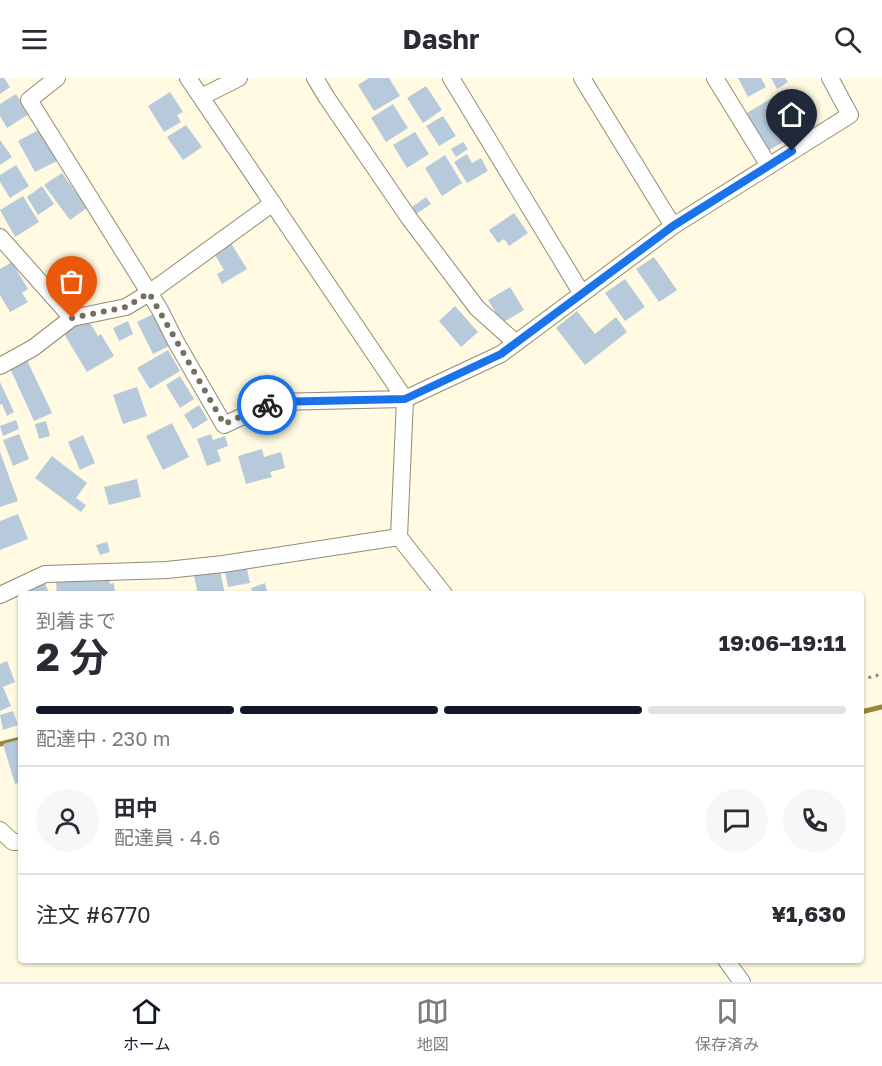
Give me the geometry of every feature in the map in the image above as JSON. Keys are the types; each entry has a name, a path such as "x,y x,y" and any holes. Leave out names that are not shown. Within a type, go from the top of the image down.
{"street":[{"path":"57,78 29,100 149,293 224,424 273,402 405,399 501,354 673,226 850,115 830,78"},
{"path":"188,78 405,399 399,537 442,591"},
{"path":"201,97 239,78"},
{"path":"315,78 409,218 463,290 477,308 516,343"},
{"path":"451,78 582,294"},
{"path":"582,78 673,226"},
{"path":"715,78 768,166"},
{"path":"0,366 33,348 72,318 126,307 149,293 273,203"},
{"path":"0,237 72,318"},
{"path":"0,595 45,574 167,570 224,564 399,537"},
{"path":"0,830 13,842 18,842"},
{"path":"728,963 742,982"}],"path":[{"path":"864,678 882,672"}],"building":[{"path":"0,78 4,78 10,87 0,94"},
{"path":"369,78 389,78 400,96 374,111 358,85"},
{"path":"738,78 761,78 766,87 748,97"},
{"path":"771,78 785,78 788,82 777,89"},
{"path":"426,86 442,110 423,123 407,98"},
{"path":"170,92 183,112 177,115 181,122 164,132 148,106"},
{"path":"16,94 29,114 7,128 0,116 0,104"},
{"path":"772,98 794,136 769,150 747,113"},
{"path":"393,104 408,128 386,142 371,118"},
{"path":"443,116 456,136 439,146 426,126"},
{"path":"186,125 202,147 183,160 167,137"},
{"path":"40,129 57,161 35,172 18,141"},
{"path":"415,132 429,154 407,168 393,145"},
{"path":"0,140 12,157 0,165"},
{"path":"463,142 468,149 456,157 451,149"},
{"path":"467,154 472,163 481,158 488,171 467,183 454,162"},
{"path":"445,155 462,183 442,196 425,168"},
{"path":"16,165 29,186 10,198 0,182 0,175"},
{"path":"62,173 87,208 70,220 44,185"},
{"path":"42,186 54,204 38,215 27,197"},
{"path":"23,196 39,222 15,237 0,210"},
{"path":"426,197 431,204 416,214 412,207"},
{"path":"514,213 528,233 509,246 504,239 498,243 489,230"},
{"path":"229,240 247,269 222,284 217,274 224,270 212,250"},
{"path":"654,257 677,290 659,302 636,269"},
{"path":"12,262 28,289 22,293 28,302 10,312 0,295 0,269"},
{"path":"625,279 645,307 625,321 605,293"},
{"path":"510,287 524,310 502,323 488,300"},
{"path":"455,306 478,332 461,347 439,321"},
{"path":"577,311 595,334 616,317 627,332 585,365 556,328"},
{"path":"157,312 173,344 153,354 137,322"},
{"path":"87,318 98,336 101,334 114,356 87,372 63,332"},
{"path":"128,321 133,334 119,341 113,328"},
{"path":"168,350 180,371 150,389 137,368"},
{"path":"25,356 52,413 34,421 8,364"},
{"path":"180,376 194,399 180,408 166,385"},
{"path":"0,382 14,412 7,416 2,404 0,405"},
{"path":"137,387 147,416 123,424 113,395"},
{"path":"199,405 208,420 193,429 184,415"},
{"path":"16,420 19,429 3,436 0,426"},
{"path":"46,421 50,436 39,439 35,424"},
{"path":"172,423 189,457 163,470 146,436"},
{"path":"19,434 29,459 13,466 3,440"},
{"path":"211,434 213,440 225,436 228,446 217,450 221,461 207,466 197,439"},
{"path":"83,435 95,463 80,470 68,442"},
{"path":"262,449 264,457 281,452 285,468 270,472 272,477 246,484 238,456"},
{"path":"0,452 18,501 0,507"},
{"path":"52,456 87,483 76,498 86,505 81,512 35,478"},
{"path":"137,479 141,497 109,505 104,487"},
{"path":"18,514 28,539 0,550 0,521"},
{"path":"107,542 110,552 100,555 96,545"},
{"path":"246,564 250,583 228,587 224,568"},
{"path":"219,566 224,591 197,591 193,572"},
{"path":"109,577 110,584 114,583 115,591 57,591 56,582"},
{"path":"44,580 48,591 23,591 22,588"},
{"path":"265,583 267,591 252,591 251,588"},
{"path":"7,661 15,682 3,687 11,706 0,711 0,664"},
{"path":"13,711 18,725 3,730 0,715"},
{"path":"18,740 18,783 15,784 3,744"}],"waterway":[{"path":"864,711 882,707"},
{"path":"0,744 18,740"}],"way so far":[{"path":"72,318 126,307 149,293 224,424 267,405"}],"route":[{"path":"267,405 273,402 405,399 501,354 673,226 792,151"}]}
